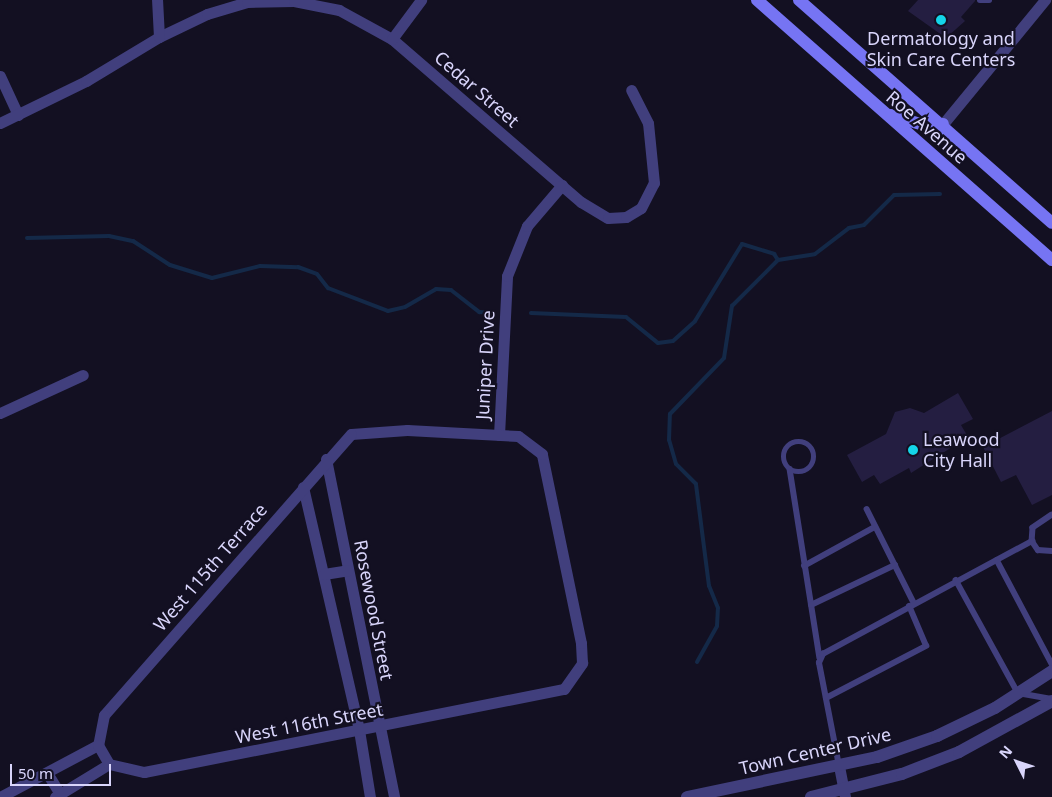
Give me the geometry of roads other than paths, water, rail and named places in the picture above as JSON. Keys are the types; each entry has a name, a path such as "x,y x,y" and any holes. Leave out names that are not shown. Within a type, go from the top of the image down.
{"main road":[{"name":"Roe Avenue","path":"757,0 1052,260"},
{"name":"Roe Avenue","path":"799,0 943,124 1052,223"},
{"path":"886,114 928,126 943,124"}],"street":[{"path":"157,0 159,37"},
{"name":"Cedar Street","path":"0,123 18,115 159,37 222,8 294,0 339,10 392,39 562,185 608,218 626,217 641,208 654,183 652,140 631,90"},
{"path":"392,39 421,0"},
{"path":"943,124 1045,0"},
{"path":"0,76 18,115"},
{"name":"Juniper Drive","path":"562,185 527,226 507,276 499,435 518,436 542,454 581,643 582,663 574,679"},
{"path":"0,413 83,375"},
{"name":"West 115th Terrace","path":"98,745 104,715 304,487 326,459 351,434 392,430 499,435"},
{"name":"Rosewood Street","path":"326,459 394,797"},
{"path":"304,487 359,730 370,797"},
{"path":"324,574 348,570"},
{"path":"340,644 362,638"},
{"name":"Town Center Drive","path":"687,797 839,766 937,736 1018,694 1052,671"},
{"name":"West 116th Street","path":"108,764 144,772 548,695 564,689 574,679"},
{"path":"811,797 845,794 959,752 1052,700"},
{"path":"0,797 47,772 98,745 108,764 57,795 47,772"},
{"path":"839,766 845,794"}],"lane":[{"path":"980,0 989,0"},
{"path":"790,469 798,472 810,466 814,457 807,445 788,447 784,456 790,469 804,566 839,766"},
{"path":"826,698 926,646 912,604 867,509"},
{"path":"1052,515 1033,528 1032,541 1038,550 1052,551"},
{"path":"804,566 875,526"},
{"path":"820,658 912,604 1032,541"},
{"path":"996,560 1052,664"},
{"path":"811,605 895,565"},
{"path":"956,580 1018,694 1052,700"}],"waterway":[{"path":"697,662 717,626 718,608 709,586 696,484 676,464 669,440 670,414 724,358 732,306 778,260 815,254 849,228 864,225 894,195 940,194"},
{"path":"27,238 109,236 133,241 170,265 212,278 260,266 298,267 317,274 328,288 388,311 405,307 436,289 451,290 479,312 492,313"},
{"path":"531,313 626,317 658,343 673,341 695,321 742,244 774,254 778,260"}],"place":[{"name":"Dermatology and Skin Care Centers","path":"941,20"},
{"name":"Leawood City Hall","path":"913,450"}]}
